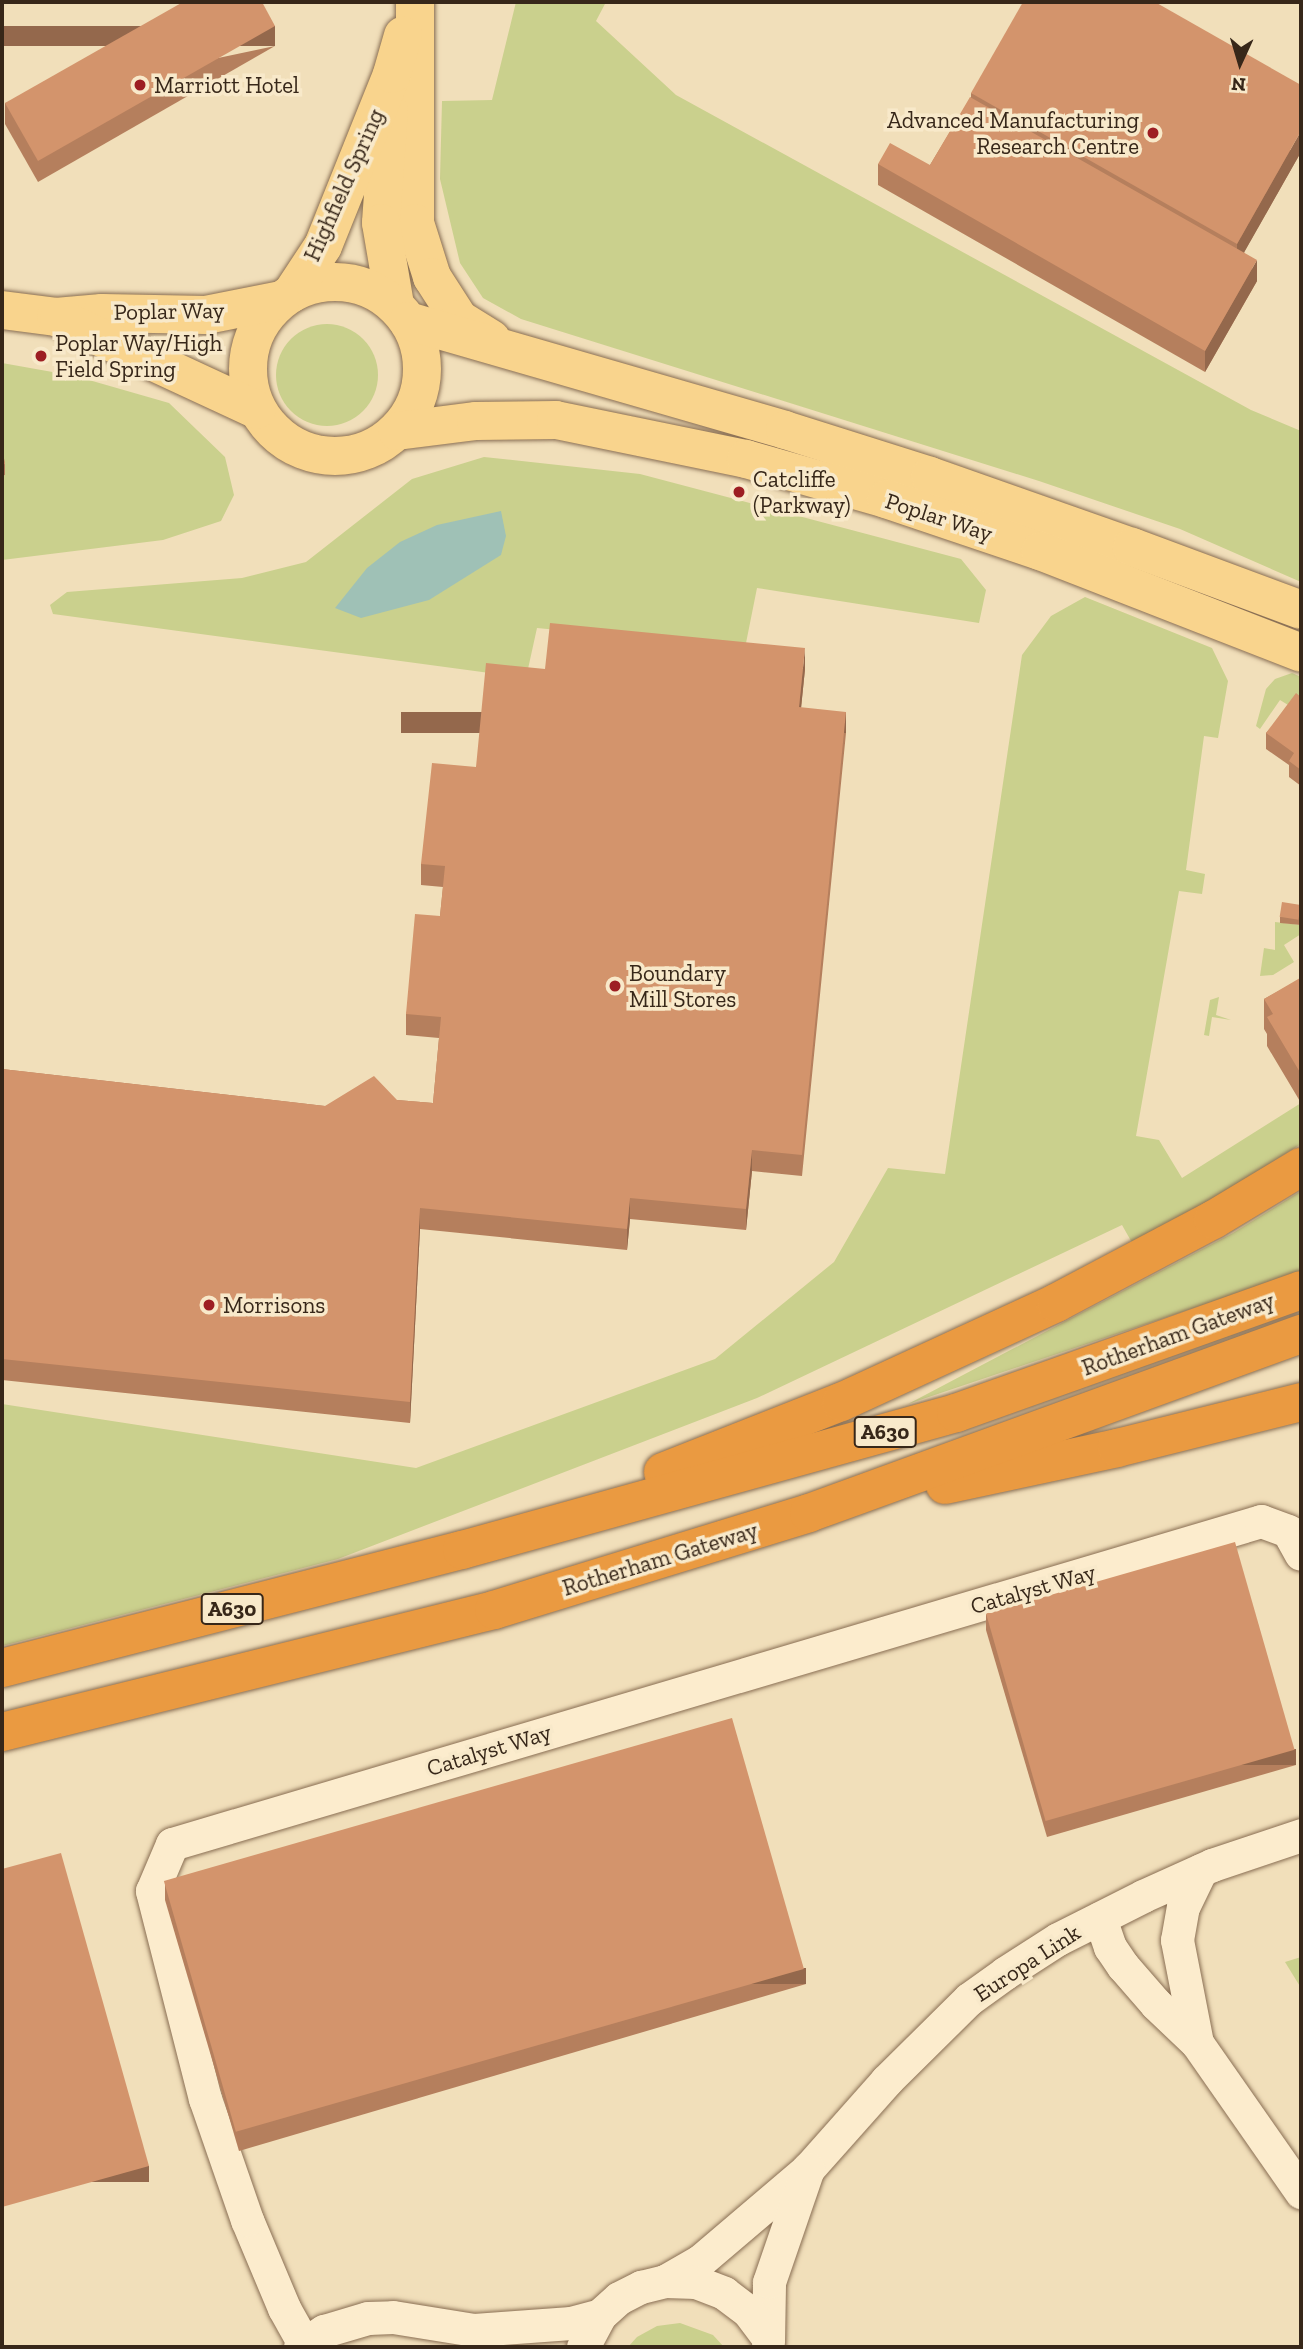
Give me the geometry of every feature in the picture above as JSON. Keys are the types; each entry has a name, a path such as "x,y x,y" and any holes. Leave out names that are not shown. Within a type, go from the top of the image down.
{"highway":[{"name":"A630","path":"461,1550 842,1402 1056,1303 1213,1220 1301,1167"},
{"name":"Rotherham Gateway","path":"2,1668 461,1550 956,1413 1301,1290"},
{"name":"Rotherham Gateway","path":"2,1732 494,1610 809,1513 1301,1334"},
{"name":"A630","path":"809,1513 1117,1448 1301,1402"}],"main road":[{"name":"Highfield Spring","path":"287,297 323,246 391,74 415,2"},
{"path":"415,2 415,223 432,277 459,319 510,352"},
{"name":"Highfield Spring","path":"391,74 381,223 402,314"},
{"name":"Poplar Way","path":"2,310 56,317 102,313 206,315 287,297 313,285 338,282 358,285 402,314 510,352 785,430 930,476 1301,610"},
{"name":"Poplar Way","path":"257,410 250,388 248,363 251,347 266,315 287,297"},
{"name":"Poplar Way","path":"56,317 257,410 285,441 317,455 341,456 367,451 397,431 411,412 422,386 423,366 418,342 402,314"},
{"name":"Poplar Way","path":"397,431 476,421 556,420 746,459 886,499 1040,551 1301,653"}],"street":[{"name":"Catalyst Way","path":"302,2345 247,2220 205,2099 152,1891 172,1844 1261,1521 1288,1531 1301,1554"},
{"name":"Europa Link","path":"583,2347 600,2315 619,2298 641,2287 665,2281 700,2261 808,2169 886,2081 969,1999 1058,1939 1100,1918 1201,1870 1301,1835"},
{"path":"1197,2043 1177,1940 1183,1907 1201,1870"},
{"path":"1100,1918 1110,1947 1123,1966 1156,2004 1197,2043 1301,2192"},
{"name":"Europa Link","path":"768,2341 769,2282 808,2169"},
{"name":"Europa Link","path":"665,2281 696,2282 724,2293 748,2311 768,2341"},
{"path":"302,2345 345,2323 368,2318 393,2317 487,2339 600,2315"}],"green space":[{"path":"516,2 606,2 596,21 676,95 1251,410 1301,431 1301,582 1180,529 1039,481 521,319 483,298 460,263 440,179 442,101 492,100"},
{"path":"327,324 346,328 363,339 374,356 378,375 374,394 363,411 346,422 327,426 308,422 291,411 280,394 276,375 280,356 291,339 308,328"},
{"path":"2,363 75,376 169,403 225,457 234,495 221,521 163,540 2,560 2,476 5,475 2,459"},
{"path":"484,457 640,474 961,559 986,590 979,623 757,588 745,648 537,628 526,678 53,614 50,605 67,592 242,578 306,562 412,479"},
{"path":"1085,597 1212,648 1228,681 1218,738 1204,736 1186,870 1205,874 1202,894 1179,891 1136,1136 1159,1140 1182,1178 1301,1103 1301,1144 1135,1248 1122,1225 757,1398 338,1559 2,1646 2,1404 416,1468 715,1359 834,1262 888,1168 945,1174 1022,655 1051,616"},
{"path":"1292,673 1301,677 1301,713 1280,700 1260,729 1256,726 1266,689 1275,679"},
{"path":"1275,922 1301,925 1301,934 1284,945 1294,962 1273,975 1260,976 1264,948 1275,950"},
{"path":"1219,997 1216,1015 1231,1020 1212,1017 1209,1036 1204,1035 1210,1000"},
{"path":"1301,1191 1301,1272 908,1404 1233,1233"},
{"path":"1301,1957 1301,1988 1285,1962"},
{"path":"680,2323 713,2335 724,2347 628,2347 637,2337 657,2326"}],"water":[{"path":"501,511 506,536 501,555 429,600 361,618 335,608 367,568 400,542 437,525"}],"building":[{"name":"Marriott Hotel","path":"183,2 262,2 275,26 38,161 5,103"},
{"name":"Advanced Manufacturing Research Centre","path":"1023,2 1155,2 1301,85 1301,131 1237,244 971,93"},
{"path":"970,97 1257,260 1205,351 878,164 890,143 930,165"},
{"name":"Boundary Mill Stores","path":"550,623 805,648 799,707 846,712 802,1155 752,1150 746,1209 630,1198 627,1229 420,1208 410,1402 2,1359 2,1069 325,1106 374,1076 397,1100 433,1103 441,1017 406,1014 415,914 440,916 445,866 421,864 432,763 476,767 486,663 545,669"},
{"path":"1296,693 1301,697 1301,770 1289,761 1294,753 1266,733"},
{"path":"1282,902 1301,905 1298,920 1280,917"},
{"path":"1300,978 1301,1074 1267,1017 1273,1014 1264,999"},
{"path":"1235,1542 1295,1750 1046,1821 986,1613"},
{"path":"732,1718 804,1969 236,2132 164,1881"},
{"path":"61,1853 149,2166 2,2207 2,1869"}],"place":[{"name":"Marriott Hotel","path":"140,85"},
{"name":"Advanced Manufacturing Research Centre","path":"1153,133"},
{"name":"Poplar Way/High Field Spring","path":"41,356"},
{"name":"Catcliffe (Parkway)","path":"739,492"},
{"name":"Boundary Mill Stores","path":"615,986"},
{"name":"Morrisons","path":"209,1305"}]}
